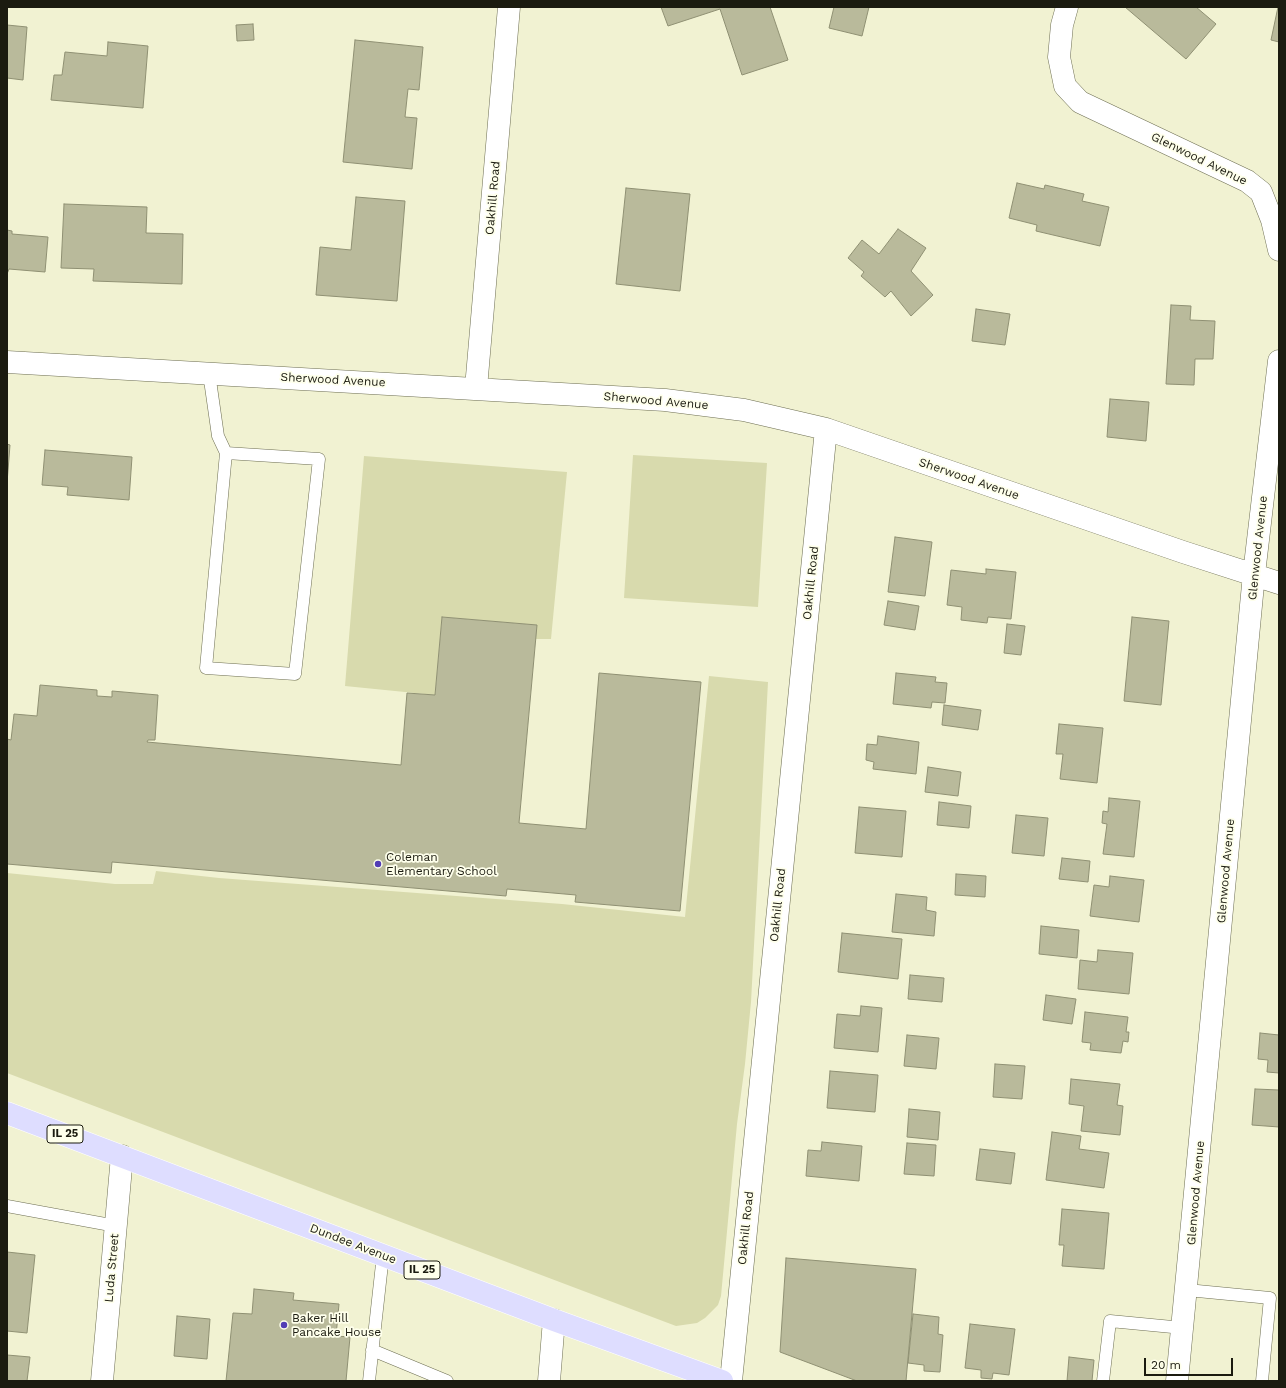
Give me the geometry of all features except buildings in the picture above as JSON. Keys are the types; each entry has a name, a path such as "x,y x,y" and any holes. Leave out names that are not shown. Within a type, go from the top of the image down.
{"main road":[{"name":"Dundee Avenue","path":"7,1113 554,1320 722,1381"}],"street":[{"name":"Oakhill Road","path":"476,388 509,7"},
{"name":"Glenwood Avenue","path":"1067,7 1062,25 1059,57 1065,86 1080,102 1247,181 1261,192 1272,220 1279,250"},
{"name":"Glenwood Avenue","path":"1177,1381 1187,1290 1254,574 1279,361"},
{"name":"Sherwood Avenue","path":"7,362 666,400 722,406 758,412 826,429 1184,552 1279,583"},
{"name":"Oakhill Road","path":"731,1381 826,429"},
{"name":"Luda Street","path":"102,1381 122,1156"},
{"path":"549,1381 554,1320"}],"lane":[{"path":"209,373 218,436 226,453 206,668 295,674 319,460 226,453"},
{"path":"7,1206 116,1226"},
{"path":"369,1381 383,1255"},
{"path":"1187,1290 1270,1298 1262,1381"},
{"path":"1103,1381 1110,1321 1183,1328"},
{"path":"372,1350 447,1381"}],"green space":[{"path":"633,455 767,463 758,607 624,598"},
{"path":"364,456 567,472 551,639 535,639 536,625 442,617 435,695 345,686"},
{"path":"709,676 768,682 751,1002 737,1124 721,1296 718,1305 705,1318 697,1323 676,1326 7,1073 7,873 115,884 153,884 156,871 219,878 562,904 685,917"}],"place":[{"name":"Coleman Elementary School","path":"378,864"},
{"name":"Baker Hill Pancake House","path":"284,1325"}]}
